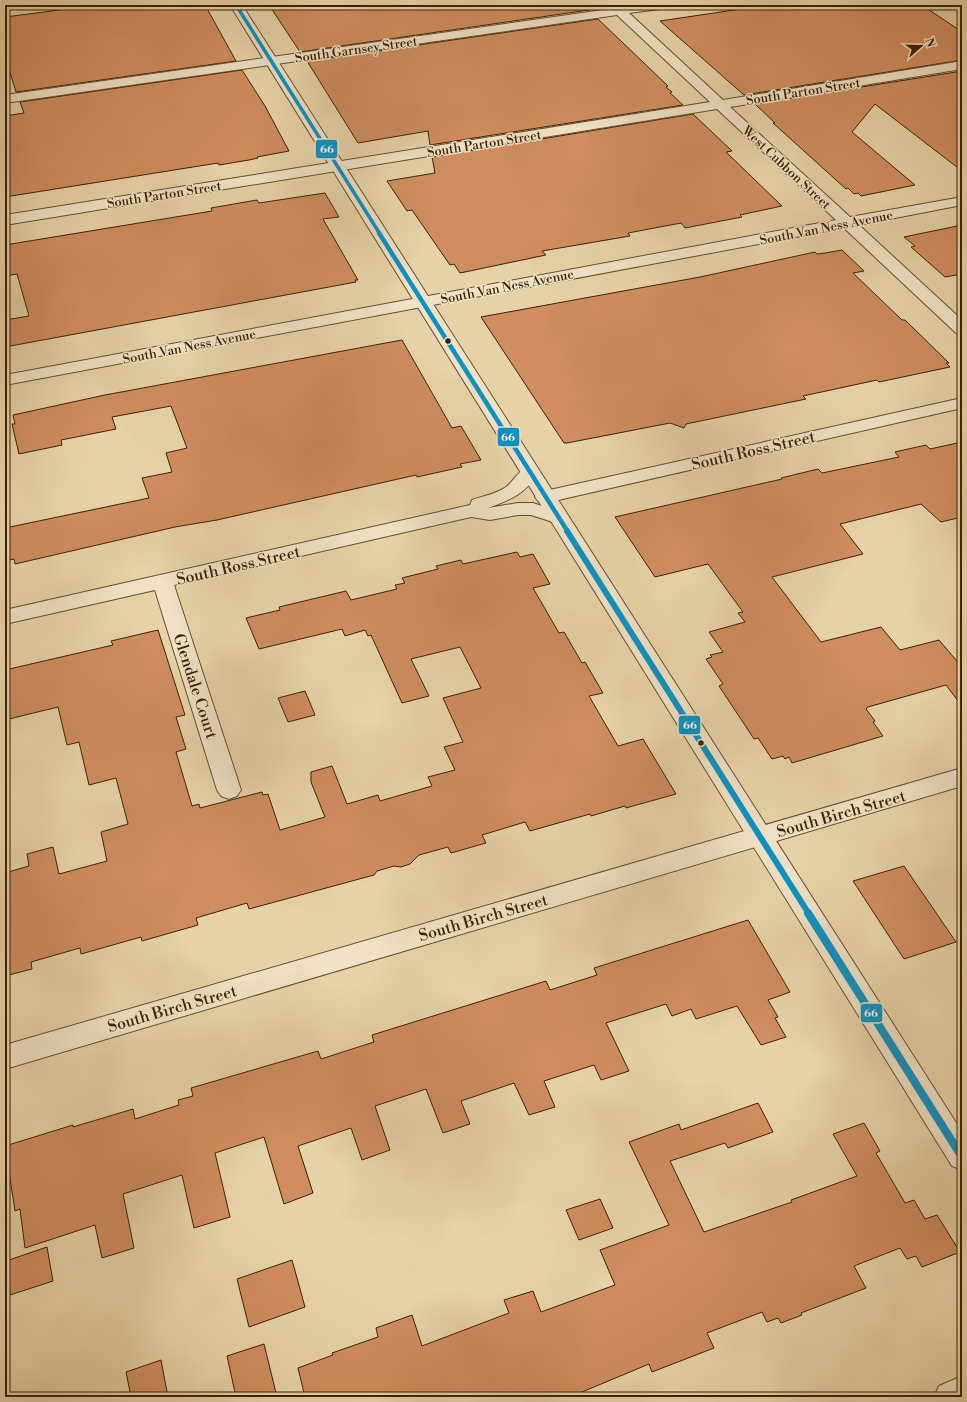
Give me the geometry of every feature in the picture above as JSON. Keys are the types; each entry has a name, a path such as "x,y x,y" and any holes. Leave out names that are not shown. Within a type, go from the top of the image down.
{"street":[{"path":"236,5 962,1157"},
{"name":"South Garnsey Street","path":"5,99 271,61 616,8 660,5"},
{"name":"West Cubbon Street","path":"616,8 962,329"},
{"name":"South Parton Street","path":"5,220 962,65"},
{"name":"South Van Ness Avenue","path":"5,380 962,201"},
{"name":"South Ross Street","path":"545,496 962,403"},
{"name":"South Ross Street","path":"471,512 480,504 504,497 512,492 530,472"},
{"name":"South Ross Street","path":"5,617 471,512 490,514 518,508 533,509 559,518"},
{"name":"Glendale Court","path":"163,582 229,790"},
{"name":"South Birch Street","path":"5,1057 962,777"},
{"path":"950,1397 962,1392"}],"building":[{"path":"98,5 205,5 236,61 16,92 9,69 5,70 5,17"},
{"path":"291,5 583,5 589,10 300,52 271,8"},
{"path":"768,5 922,5 962,32 962,60 744,95 660,21"},
{"path":"598,19 668,86 666,87 672,92 670,93 683,105 430,145 428,131 358,143 307,61"},
{"path":"242,70 265,106 289,151 219,165 218,163 5,197 5,116 24,113 20,102"},
{"path":"962,71 962,171 875,104 852,132 915,185 861,196 858,193 854,194 848,188 846,189 773,123 775,123 755,104"},
{"path":"693,114 732,151 726,152 782,206 740,215 742,217 685,228 681,223 628,233 630,236 542,251 546,255 460,273 454,264 450,265 412,210 407,211 387,181 435,173 432,157"},
{"path":"325,193 339,217 323,219 358,280 355,280 356,282 5,347 5,320 29,316 17,274 5,276 5,245 212,211 211,208 257,200 259,203"},
{"path":"962,225 962,274 945,277 911,247 915,246 904,237"},
{"path":"842,250 864,271 853,273 902,320 905,320 949,363 946,363 950,367 879,382 877,380 803,396 806,399 686,424 684,428 670,423 564,443 481,317 700,277 815,252 817,254"},
{"path":"402,340 452,428 461,426 481,460 460,464 462,467 417,477 416,475 217,520 175,527 15,564 14,559 5,561 5,528 149,498 142,478 172,472 166,453 187,448 171,406 112,417 116,429 61,440 62,445 19,454 12,424 15,424 13,415 105,395"},
{"path":"962,442 962,517 941,522 921,504 840,524 863,554 772,577 821,642 881,627 900,650 939,640 962,667 962,706 946,685 868,707 866,709 875,721 873,722 883,736 792,763 789,757 785,759 783,756 772,759 758,738 754,739 719,686 723,684 706,659 712,657 710,655 723,652 709,632 745,622 738,613 743,612 708,564 655,577 615,517 782,479 781,478 818,469 822,473 899,457 895,452 926,445 930,449"},
{"path":"517,552 520,557 533,554 550,584 533,588 559,633 564,632 582,663 585,662 603,693 589,696 618,746 643,739 676,794 626,808 625,806 591,816 590,814 530,831 525,822 482,835 486,843 451,853 448,847 419,855 410,864 401,867 394,866 377,871 374,875 249,909 247,903 196,918 198,925 142,941 141,937 81,954 80,948 31,962 32,969 5,976 5,873 29,866 27,854 53,847 59,874 107,861 101,832 128,824 116,778 89,785 79,742 67,745 58,707 5,720 5,670 113,645 111,641 158,630 185,715 176,717 186,749 176,752 192,806 199,804 200,808 262,792 263,795 268,794 280,830 325,817 311,782 311,772 332,766 347,804 378,795 380,801 432,786 428,777 455,770 444,747 463,742 443,698 481,688 460,647 411,659 429,696 402,703 371,635 368,636 365,630 345,636 342,629 259,649 246,618 280,610 279,607 346,591 351,600 397,589 395,585 405,583 402,578 438,569 436,566 461,560 463,564"},
{"path":"305,691 315,715 288,722 278,698"},
{"path":"904,866 956,942 904,959 853,881"},
{"path":"748,920 790,992 768,1000 778,1017 775,1018 786,1037 761,1045 737,1006 696,1019 691,1009 672,1016 666,1004 606,1023 629,1071 601,1080 594,1065 544,1081 555,1107 529,1115 514,1083 461,1101 470,1124 443,1133 426,1089 375,1106 390,1150 362,1160 351,1128 298,1146 313,1193 284,1204 264,1137 215,1153 230,1217 194,1228 182,1175 123,1194 134,1248 102,1258 95,1225 25,1248 20,1209 15,1211 5,1146 73,1125 73,1127 133,1109 135,1119 179,1105 178,1100 193,1096 191,1088 318,1051 321,1059 374,1042 372,1035 546,981 550,990 597,975 594,968"},
{"path":"758,1103 773,1132 728,1148 725,1143 670,1161 704,1232 792,1202 791,1200 857,1176 833,1134 864,1123 880,1151 876,1153 905,1203 914,1200 925,1219 937,1215 960,1252 922,1267 916,1256 907,1259 900,1248 854,1266 866,1288 801,1313 802,1315 781,1323 778,1318 767,1322 762,1312 707,1333 714,1348 652,1372 649,1364 570,1397 305,1397 298,1368 333,1355 332,1353 378,1337 376,1328 412,1315 422,1346 509,1313 504,1300 533,1291 541,1312 615,1285 600,1250 669,1225 629,1142 679,1124 681,1130"},
{"path":"600,1199 613,1228 579,1240 566,1210"},
{"path":"47,1247 53,1281 10,1295 6,1261"},
{"path":"292,1260 305,1307 249,1327 237,1279"},
{"path":"264,1344 277,1397 236,1397 227,1356"},
{"path":"161,1360 168,1397 131,1397 126,1372"}],"transit line":[{"name":"66","path":"236,5 962,1157"}]}
